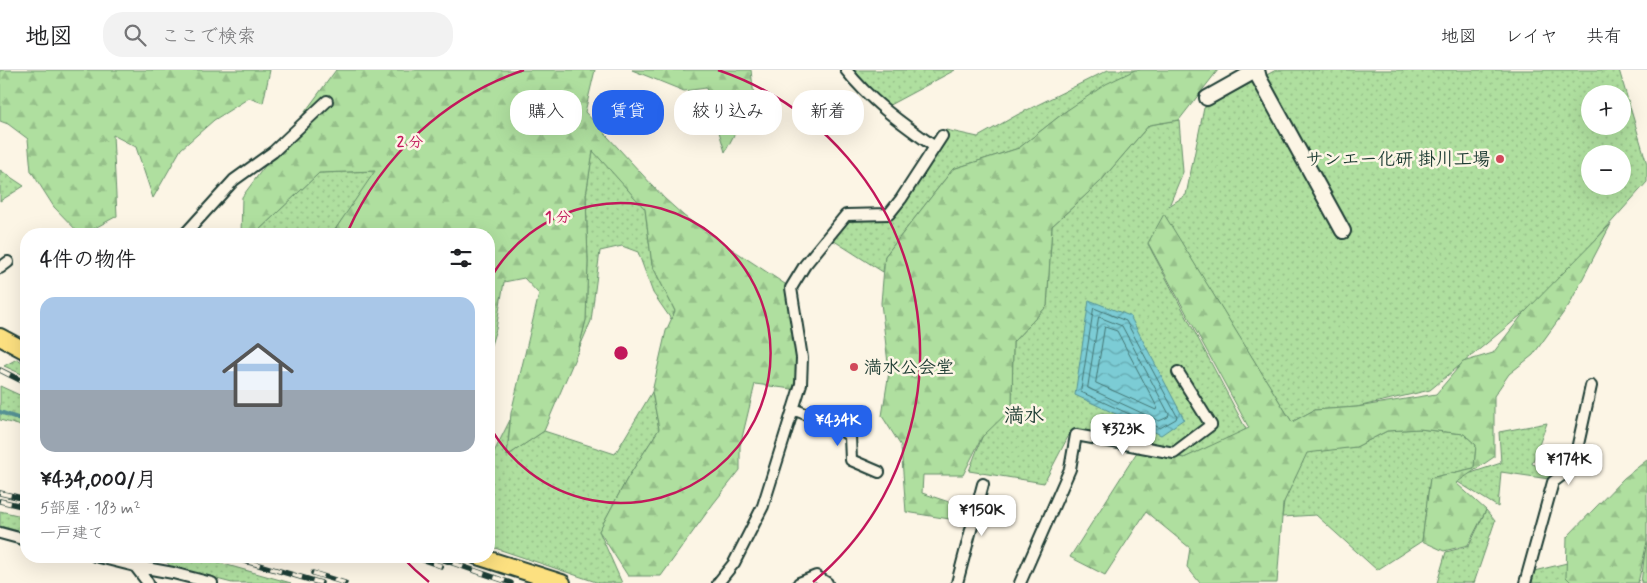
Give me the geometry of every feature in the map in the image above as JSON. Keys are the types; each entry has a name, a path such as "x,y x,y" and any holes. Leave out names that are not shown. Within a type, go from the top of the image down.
{"main road":[{"path":"1,340 20,348"},
{"path":"495,562 562,583"}],"street":[{"path":"846,70 866,94 882,109 935,147"},
{"path":"1207,98 1257,70 1259,78 1343,231"},
{"path":"190,228 234,180 273,152 328,101"},
{"path":"719,583 734,563 763,506 801,384 802,358 791,288 805,265 846,215 889,214 942,136"},
{"path":"1020,583 1070,469 1076,435 1174,453 1211,425 1178,372"},
{"path":"1525,583 1553,482 1573,467 1591,386"},
{"path":"794,409 833,425 850,436 851,460 878,472"},
{"path":"957,583 982,484"},
{"path":"0,533 20,538"},
{"path":"123,563 212,583"},
{"path":"135,566 148,583"},
{"path":"799,583 816,576 827,583"}],"green space":[{"path":"0,70 270,70 263,103 249,98 214,120 181,149 153,198 136,147 113,135 117,216 95,228 74,228 54,207 31,171 28,139 8,124 0,121"},
{"path":"336,70 595,70 585,112 592,120 592,135 606,135 664,198 684,216 791,288 802,358 799,390 755,384 740,446 740,470 661,576 628,576 599,531 627,479 659,429 652,392 666,331 675,311 652,265 645,209 593,151 586,195 588,262 586,320 578,351 544,431 507,456 511,413 539,294 524,278 504,282 495,332 495,228 336,228 375,171 319,173 261,228 241,228 242,197"},
{"path":"632,70 751,70 753,90 707,90 706,88 682,90"},
{"path":"847,70 955,70 882,109"},
{"path":"1108,70 1140,70 1066,111 1019,148 953,169 885,256 883,272 828,237 846,215 889,214 946,130 978,137 1017,115"},
{"path":"1135,70 1218,70 1179,120 1149,125 1100,182 1052,226 1047,306 1013,342 1012,408 982,437 963,475 923,475 922,493 961,506 962,521 906,512 901,446 882,416 889,372 881,303 885,256 953,169 1019,148 1066,111 1106,84"},
{"path":"1276,70 1619,70 1623,85 1581,85 1581,135 1631,135 1631,110 1647,164 1647,182 1549,292 1430,390 1357,407 1314,410 1292,422 1164,215 1148,244 1246,429 1235,436 1184,458 1156,446 1071,431 1044,483 969,471 982,437 1012,404 1013,342 1047,306 1052,226 1100,182 1149,125 1179,120 1183,172 1169,206 1186,195 1204,108"},
{"path":"720,135 734,135 725,152"},
{"path":"593,150 645,209 652,265 675,311 671,319 653,293 638,252 622,246 600,251 591,321 578,351 586,320 588,262 586,195"},
{"path":"0,170 24,186 0,201"},
{"path":"376,171 336,228 261,228 319,173"},
{"path":"1164,214 1292,422 1314,410 1357,407 1436,394 1463,362 1493,353 1523,314 1611,224 1569,305 1533,355 1509,374 1494,396 1494,457 1456,483 1486,510 1468,545 1444,551 1422,541 1430,478 1474,468 1476,445 1464,434 1419,429 1387,431 1356,447 1307,453 1283,504 1277,583 1200,583 1187,567 1190,548 1146,512 1105,575 1070,557 1139,449 1184,458 1249,428 1148,243"},
{"path":"17,359 20,361 20,373 4,366"},
{"path":"0,386 20,395 20,426 0,420"},
{"path":"652,392 659,429 627,479 599,531 622,583 599,583 495,548 495,450 510,420 507,456 544,431 615,454"},
{"path":"1547,423 1532,464 1559,472 1549,479 1501,472 1498,507 1453,479 1501,463 1499,432"},
{"path":"1419,429 1464,434 1476,445 1474,468 1430,478 1422,541 1377,570 1316,515 1282,517 1284,501 1307,452 1356,447 1387,431"},
{"path":"1647,460 1647,542 1638,583 1572,583 1566,577 1567,537 1624,478"},
{"path":"1486,510 1495,521 1474,583 1437,583 1446,552 1469,546"},
{"path":"0,511 20,516 20,531 0,526"},
{"path":"1647,535 1647,582 1641,583"},
{"path":"167,563 220,563 291,583 232,583 171,567"},
{"path":"1567,563 1575,583 1532,583 1534,571"}],"water":[{"path":"1089,300 1130,316 1184,419 1161,435 1075,395"}],"waterway":[{"path":"0,412 20,419"}],"railway":[{"path":"0,370 20,380"},
{"path":"0,493 20,498"},
{"path":"0,501 20,506"},
{"path":"252,563 321,583"},
{"path":"432,563 441,566"},
{"path":"452,563 511,583"},
{"path":"313,573 345,583"}],"place":[{"name":"サンエー化研 掛川工場","path":"1500,159"},
{"name":"満水公会堂","path":"854,367"}],"district":[{"name":"満水","path":"1024,415"}]}
